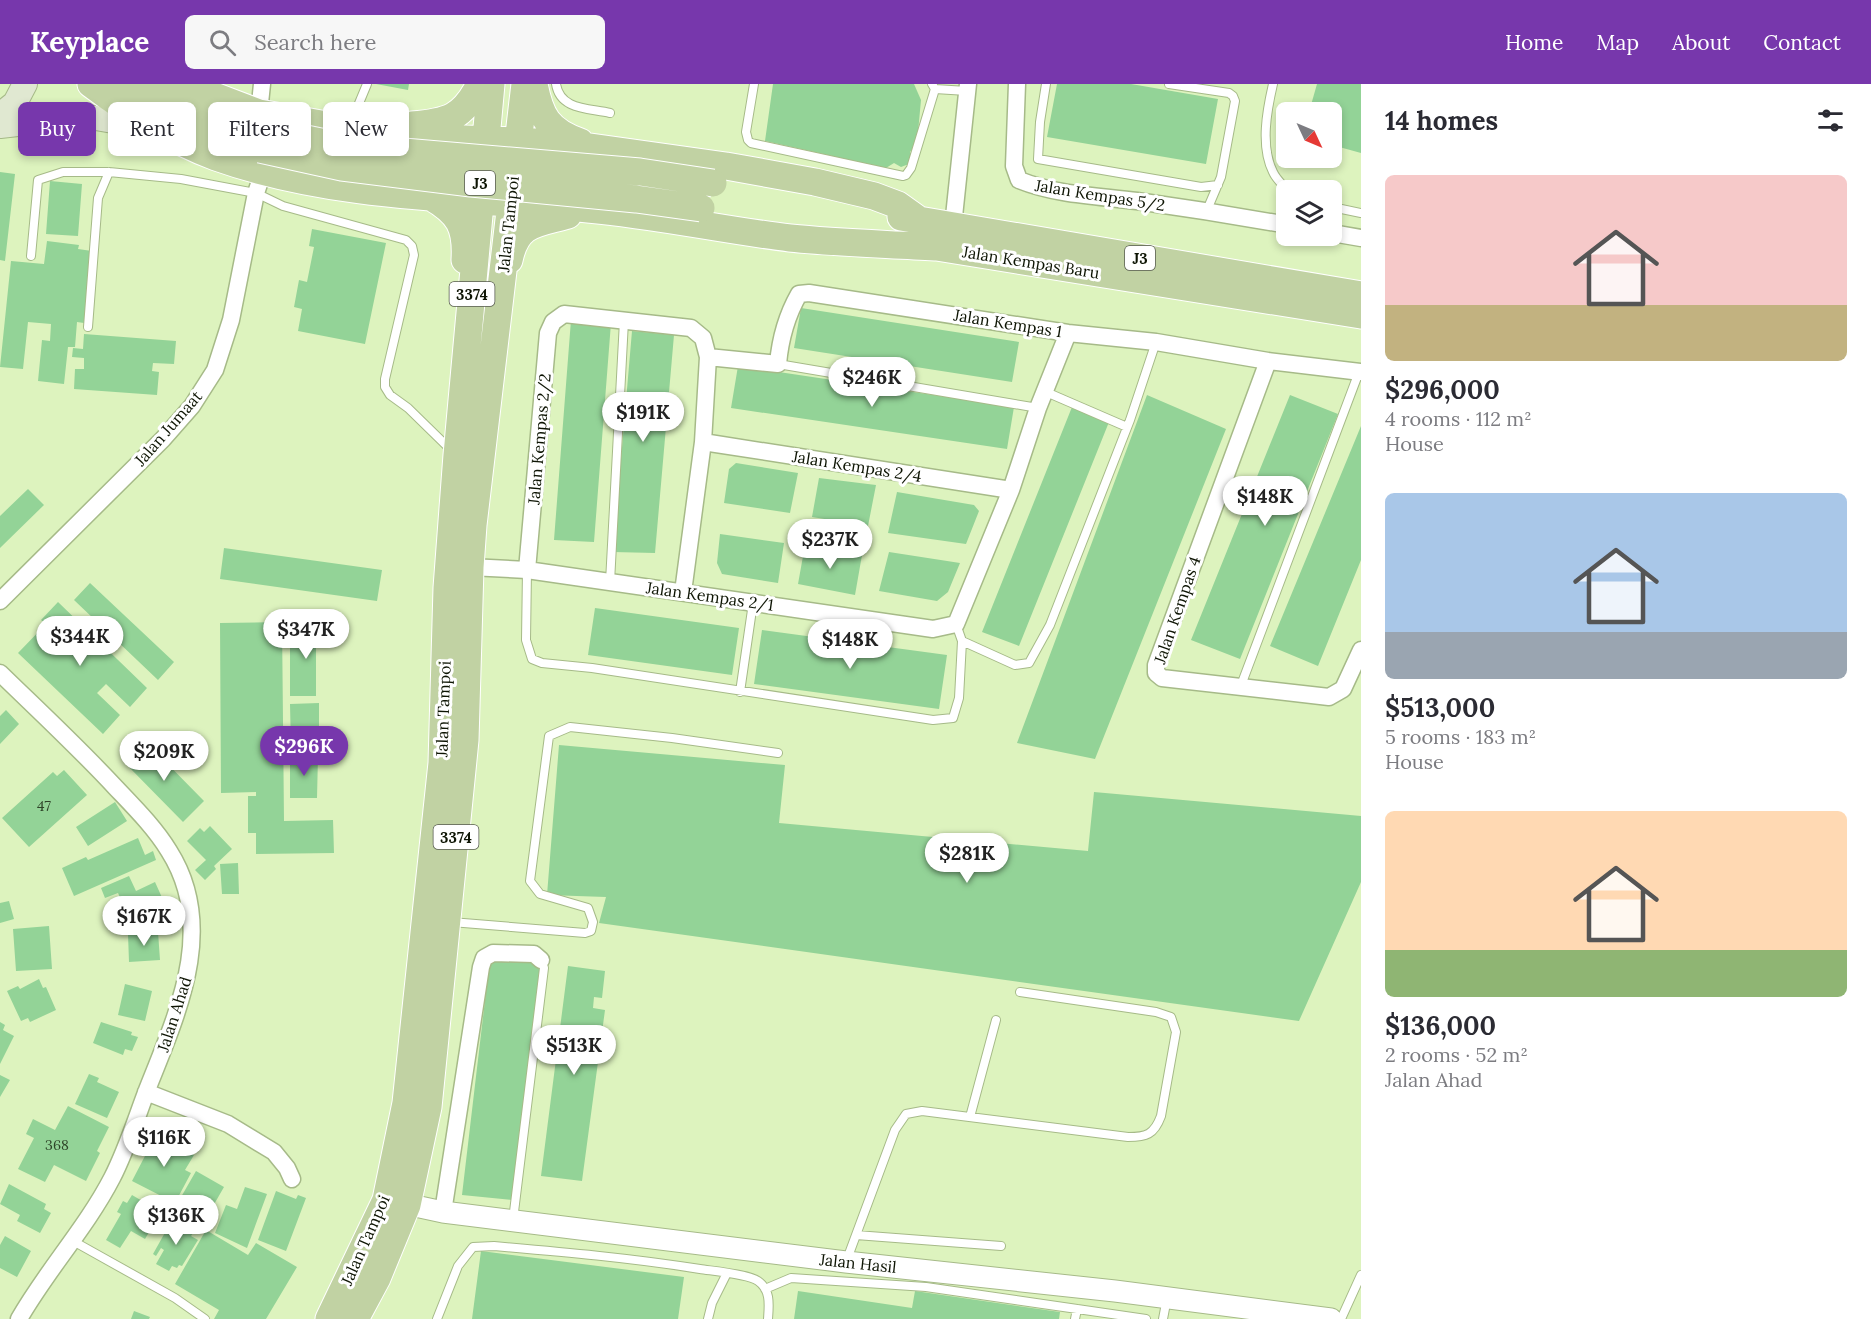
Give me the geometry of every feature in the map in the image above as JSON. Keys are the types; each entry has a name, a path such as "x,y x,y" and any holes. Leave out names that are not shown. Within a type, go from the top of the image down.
{"main road":[{"path":"0,115 15,103 25,84"},
{"path":"91,84 115,102"},
{"name":"J3","path":"121,84 158,108 208,131"},
{"name":"J3","path":"159,84 208,110"},
{"path":"191,84 209,94 216,102"},
{"path":"409,125 436,123 450,119 471,102 480,84"},
{"name":"Jalan Tampoi","path":"329,1319 397,1202 442,763 447,588 491,84"},
{"name":"Jalan Tampoi","path":"355,1319 377,1278 397,1202 428,1107 465,740 470,567 525,84"},
{"path":"534,84 538,105 544,118 552,127 574,140 603,149"},
{"path":"0,126 52,120 96,118 108,120"},
{"path":"409,135 562,143 726,166 815,182 874,196 898,205 919,220"},
{"path":"431,197 446,184 450,176 450,158 440,138"},
{"path":"549,207 539,200 532,178 535,168 542,159 562,143"},
{"name":"Jalan Kempas Baru","path":"311,149 345,147 640,172 762,190 844,208 1020,239 1361,294"},
{"path":"271,156 349,188 510,204 590,209 790,238 935,247"},
{"name":"Jalan Kempas Baru","path":"283,156 342,167 701,208 1361,315"},
{"path":"431,197 448,207 459,219 466,248 460,334 463,387"},
{"path":"497,329 513,244 520,232 531,225 590,209"}],"street":[{"name":"Jalan Jumaat","path":"262,84 262,102"},
{"name":"Jalan Kempas 5/2","path":"1017,84 1014,166 1019,180 1034,186 1207,210"},
{"path":"953,226 967,88"},
{"name":"Jalan Jumaat","path":"0,601 163,439 192,406 215,370 231,320 260,156"},
{"path":"1207,210 1276,223"},
{"path":"1342,235 1361,238"},
{"name":"Jalan Kempas 1","path":"778,364 792,305 799,294 809,293 1068,333 1156,342 1268,361 1360,372"},
{"name":"Jalan Kempas 2/2","path":"527,570 548,333 553,322 564,314 624,321"},
{"path":"624,321 691,328 703,338 708,357 703,442 682,592"},
{"path":"956,624 1011,490 1038,408 1068,333"},
{"path":"708,357 778,364"},
{"name":"Jalan Kempas 4","path":"1268,361 1156,665 1156,673 1162,678 1329,697 1343,689 1361,650"},
{"name":"Jalan Kempas 2/4","path":"703,442 1011,490"},
{"path":"447,588 457,575 470,567"},
{"name":"Jalan Kempas 2/1","path":"470,567 527,570 933,629 956,624"},
{"name":"Jalan Ahad","path":"0,673 126,798 169,852 183,881 191,909 193,940 188,978 176,1019 112,1178 20,1319"},
{"path":"443,1212 484,958 493,952 534,954 541,960"},
{"path":"146,1092 228,1124 274,1152 287,1168 292,1179"},
{"name":"Jalan Hasil","path":"397,1202 443,1212 513,1221 1331,1319"}],"lane":[{"path":"358,102 367,84"},
{"path":"556,84 558,96 566,104 610,113"},
{"path":"754,84 746,132 751,143 899,176 906,175 911,168 934,86 967,88"},
{"path":"1046,84 1040,122 1038,159 1201,187 1218,185"},
{"path":"1169,84 1233,96 1235,100 1218,185 1207,210"},
{"path":"1273,84 1266,130 1267,153 1273,173 1279,180"},
{"path":"31,256 38,180 63,172 109,172 181,179 249,156"},
{"path":"263,156 283,206 406,240 412,246 414,255 385,387 390,396 430,428 457,455"},
{"path":"88,327 98,198 109,172"},
{"path":"1342,209 1361,213"},
{"path":"610,582 624,321"},
{"path":"962,641 1015,665 1029,663 1050,625 1127,427 1156,342"},
{"path":"778,364 1038,408"},
{"path":"1240,688 1360,372"},
{"path":"1046,392 1127,427"},
{"path":"527,570 526,640 532,659 542,663 592,668 933,720 953,718 959,698 962,641 956,624"},
{"path":"740,692 753,603"},
{"path":"448,921 585,933 591,931 593,922 588,908 540,894 530,881 549,735 570,727 778,753"},
{"path":"513,1221 544,968 541,960"},
{"path":"846,1262 895,1130 906,1114 922,1111 1128,1137 1143,1137 1157,1128 1176,1032 1171,1017 1156,1012 1020,992"},
{"path":"970,1117 996,1020"},
{"path":"856,1235 1001,1246"},
{"path":"73,1241 175,1298 205,1319"},
{"path":"437,1319 458,1266 473,1247 494,1246 624,1257 757,1280 765,1289 769,1301 768,1319"},
{"path":"708,1319 712,1303 727,1273"},
{"path":"1341,1319 1361,1275"},
{"path":"765,1289 791,1278 926,1287 1146,1319"},
{"path":"1162,1319 1167,1298"},
{"path":"1075,1319 1077,1309"}],"building":[{"path":"376,84 409,84 408,90"},
{"path":"773,84 914,84 921,100 917,143 910,152 912,156 909,164 901,167 894,163 886,168 765,141"},
{"path":"1057,84 1131,84 1218,99 1206,164 1047,137"},
{"path":"1317,84 1361,84 1361,153 1342,148 1342,102 1312,102"},
{"path":"0,172 15,174 5,261 0,260"},
{"path":"50,181 82,184 78,236 46,234"},
{"path":"312,229 386,243 365,344 298,331 302,309 294,307 299,280 307,282 314,247 309,246"},
{"path":"47,241 79,245 78,249 92,251 84,323 77,322 75,347 68,347 64,384 38,381 42,340 50,341 51,324 28,322 23,369 0,367 11,261 44,264"},
{"path":"801,308 1019,342 1012,382 794,348"},
{"path":"571,320 611,323 594,542 554,540"},
{"path":"632,331 674,335 655,553 613,552"},
{"path":"84,334 176,341 174,364 153,363 152,371 159,372 157,395 74,389 75,369 84,369 84,358 72,357 73,348 83,349"},
{"path":"738,366 1014,407 1007,449 731,408"},
{"path":"1147,395 1226,429 1095,759 1017,743"},
{"path":"1290,395 1338,414 1240,659 1191,640"},
{"path":"1072,407 1109,422 1019,646 982,632"},
{"path":"1361,426 1361,560 1318,666 1270,646"},
{"path":"736,463 798,473 790,513 724,503 729,469"},
{"path":"819,478 876,485 868,526 812,517"},
{"path":"28,489 44,505 0,548 0,516"},
{"path":"897,492 974,505 979,511 966,544 888,533"},
{"path":"720,534 784,543 778,583 722,574 717,563"},
{"path":"805,545 862,555 855,595 798,584"},
{"path":"224,548 382,570 377,601 220,579"},
{"path":"889,552 960,563 948,592 937,601 879,591"},
{"path":"90,583 174,662 158,680 74,600"},
{"path":"58,602 147,688 130,707 106,684 97,693 120,715 103,734 18,653 46,624 41,620"},
{"path":"595,608 739,628 732,675 588,655"},
{"path":"282,622 284,821 333,820 334,853 256,854 256,833 248,833 248,796 256,796 256,792 221,793 220,623"},
{"path":"290,630 330,630 330,648 316,648 316,696 290,696"},
{"path":"762,630 947,655 939,709 754,684"},
{"path":"319,703 319,748 291,748 290,704"},
{"path":"6,710 19,724 0,744 0,716"},
{"path":"146,742 204,801 183,822 125,763"},
{"path":"559,745 785,765 779,823 1088,851 1094,792 1361,816 1361,882 1299,1021 599,923 606,897 547,895"},
{"path":"290,755 318,756 317,798 290,798"},
{"path":"64,770 87,795 29,847 2,818 53,772 57,776"},
{"path":"115,802 127,821 88,846 76,827"},
{"path":"210,826 232,849 214,866 216,869 205,880 195,870 206,860 187,841 200,828 204,832"},
{"path":"138,838 145,855 153,851 156,860 74,896 62,868 86,857 88,860"},
{"path":"238,863 239,894 222,894 220,864"},
{"path":"129,876 136,891 155,882 164,902 144,912 146,917 130,925 126,916 115,921 110,909 123,904 118,893 105,898 101,888"},
{"path":"9,901 14,919 0,923 0,903"},
{"path":"49,926 52,969 16,971 13,929"},
{"path":"158,932 160,960 129,962 128,934"},
{"path":"490,958 540,964 512,1200 462,1195"},
{"path":"568,966 605,971 602,998 594,997 593,1008 605,1010 582,1181 541,1176"},
{"path":"39,979 43,988 46,987 56,1010 30,1022 28,1018 21,1021 7,991 18,986 20,989"},
{"path":"125,984 152,991 145,1021 118,1015"},
{"path":"0,1022 5,1025 3,1030 14,1036 0,1064"},
{"path":"101,1022 132,1032 131,1035 138,1037 132,1051 125,1049 123,1055 93,1043"},
{"path":"89,1074 99,1078 97,1082 119,1092 107,1118 75,1104"},
{"path":"0,1075 10,1080 0,1097"},
{"path":"68,1106 109,1127 97,1151 100,1153 86,1181 54,1165 45,1182 18,1169 34,1138 26,1134 33,1119 55,1130"},
{"path":"159,1129 176,1138 173,1144 194,1155 185,1170 191,1173 175,1203 132,1181"},
{"path":"196,1171 224,1187 201,1227 173,1211"},
{"path":"9,1184 46,1204 44,1209 51,1213 40,1233 17,1221 20,1215 0,1204"},
{"path":"245,1187 267,1194 247,1248 215,1233 226,1205 237,1209"},
{"path":"276,1191 296,1199 298,1195 306,1198 286,1251 258,1240"},
{"path":"132,1195 161,1212 145,1239 131,1231 120,1248 106,1240 121,1214 117,1212 123,1201 127,1203"},
{"path":"179,1219 196,1229 191,1236 198,1240 182,1266 179,1265 177,1268 172,1266 169,1271 156,1264 164,1250 161,1248 156,1256 153,1254 167,1229 172,1232"},
{"path":"206,1230 248,1255 256,1243 297,1267 266,1319 214,1319 219,1310 175,1284"},
{"path":"5,1236 31,1251 17,1277 0,1268 0,1245"},
{"path":"481,1251 684,1277 678,1319 472,1319"},
{"path":"798,1291 912,1308 915,1291 1060,1312 1059,1319 794,1319"},
{"path":"134,1311 150,1317 149,1319 131,1319"}]}
